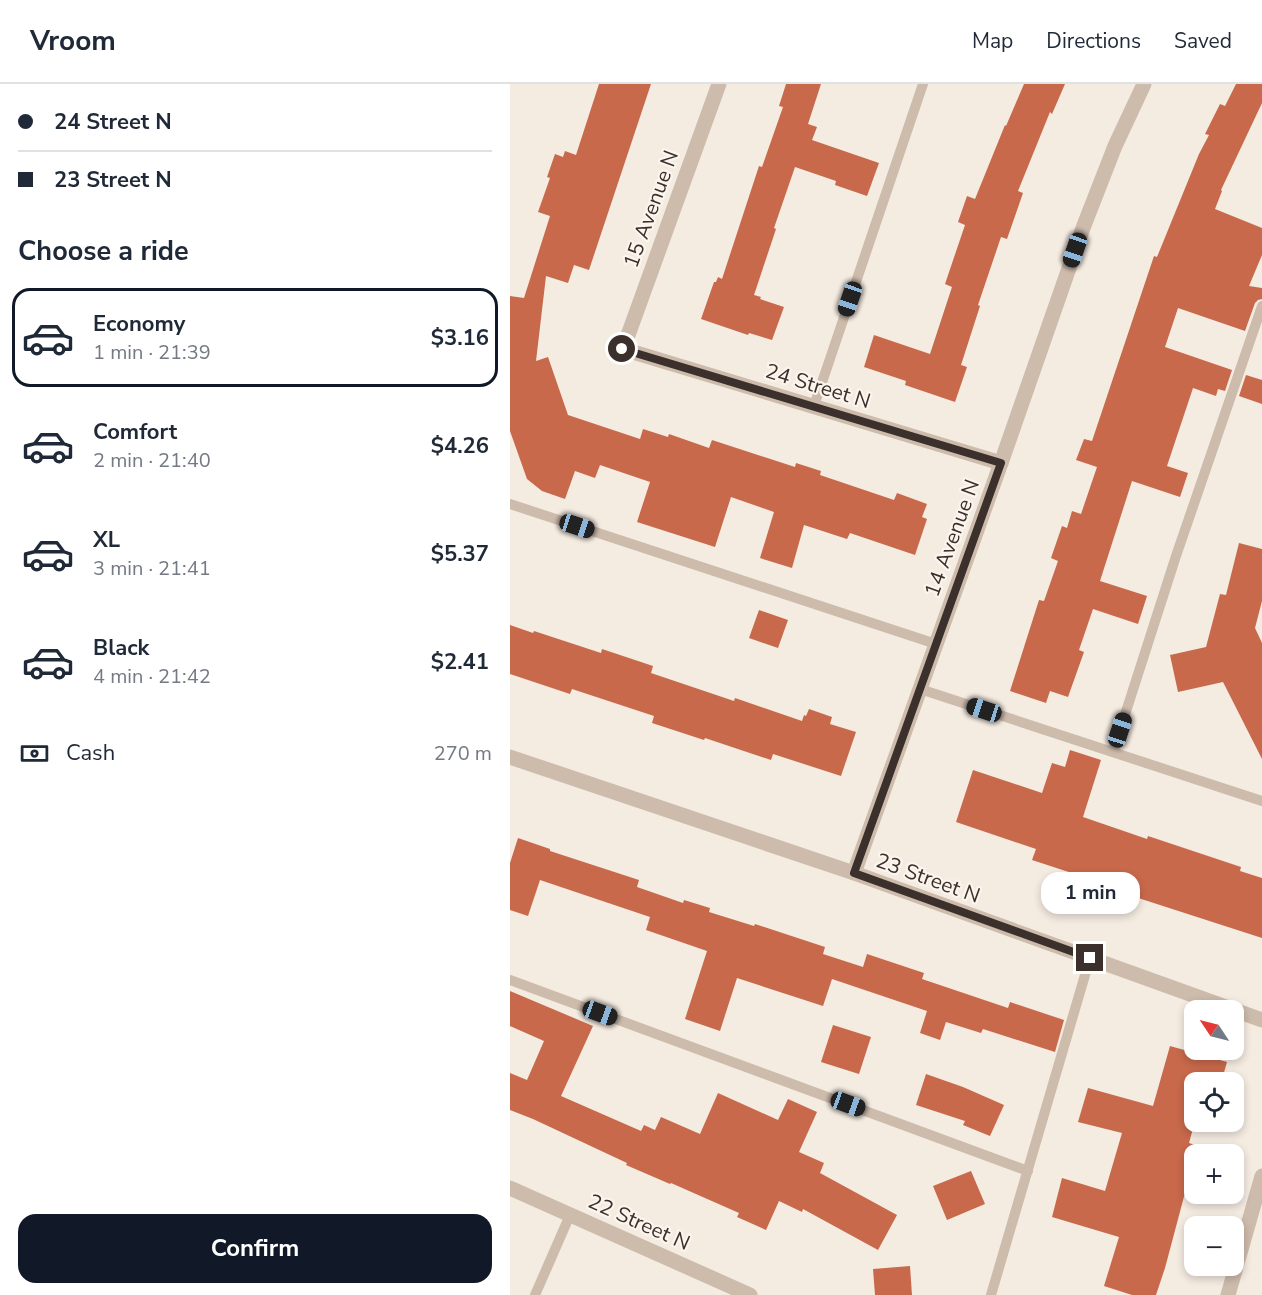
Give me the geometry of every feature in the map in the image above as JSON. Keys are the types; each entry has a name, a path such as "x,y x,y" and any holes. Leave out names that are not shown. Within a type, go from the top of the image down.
{"street":[{"name":"15 Avenue N","path":"622,349 719,84"},
{"name":"14 Avenue N","path":"854,873 1083,228 1115,146 1144,84"},
{"name":"24 Street N","path":"622,349 1001,463"},
{"name":"23 Street N","path":"510,757 854,873 1262,1020"},
{"path":"1228,1295 1262,1176"},
{"name":"22 Street N","path":"510,1188 750,1295"}],"lane":[{"path":"814,406 923,84"},
{"path":"1113,752 1176,556 1262,306"},
{"path":"510,504 936,644"},
{"path":"920,689 1262,801"},
{"path":"991,1295 1090,958"},
{"path":"510,980 1028,1171"},
{"path":"535,1295 570,1215"}],"building":[{"path":"599,84 651,84 589,270 574,265 568,283 546,276 536,361 548,357 568,415 640,439 643,429 668,437 669,434 709,448 712,440 795,467 796,463 821,471 820,475 894,500 897,493 927,504 922,517 927,519 915,555 850,533 847,539 804,525 792,568 760,558 774,512 731,497 715,547 637,522 650,482 600,465 595,478 575,471 565,499 542,491 527,479 510,431 510,296 524,298 550,216 538,212 550,178 547,177 555,154 563,157 565,151 576,155"},
{"path":"786,84 821,84 808,124 817,127 812,140 879,163 867,196 835,185 836,181 795,167 754,295 784,307 772,340 749,333 748,335 701,319 714,282 718,277 722,279 759,166 762,167 783,107 779,106"},
{"path":"1024,84 1065,84 1052,114 1050,112 1018,191 1023,193 1007,239 1001,237 961,365 967,367 955,402 905,385 906,381 864,367 874,335 930,354 952,287 945,284 965,225 958,222 967,196 975,199"},
{"path":"1236,84 1262,84 1262,103 1221,190 1215,209 1262,228 1262,255 1249,286 1262,288 1262,299 1255,303 1245,331 1178,308 1165,347 1232,370 1225,391 1218,389 1216,396 1193,388 1167,466 1188,473 1180,497 1132,481 1100,581 1147,596 1138,624 1093,609 1079,650 1084,652 1068,697 1050,691 1046,703 1010,691 1039,600 1044,601 1058,561 1051,558 1062,526 1067,528 1072,511 1081,514 1097,467 1076,460 1084,439 1092,441 1154,256 1157,257 1209,135 1205,134 1220,104 1225,106"},
{"path":"1246,375 1262,380 1262,404 1239,396"},
{"path":"1239,543 1262,549 1262,601 1255,628 1262,643 1262,759 1223,682 1178,692 1170,655 1206,647 1220,594 1226,595"},
{"path":"759,610 788,620 778,648 749,638"},
{"path":"510,625 601,653 602,649 653,666 651,673 802,721 809,709 832,717 830,724 856,732 841,776 773,754 771,760 705,738 704,740 652,723 654,716 572,689 570,694 510,674"},
{"path":"1070,750 1101,760 1083,817 1241,867 1240,871 1262,878 1262,938 1129,895 1130,892 1032,860 1036,849 956,822 973,770 1042,793 1052,763 1065,767"},
{"path":"518,838 639,880 637,887 683,903 684,900 710,908 709,912 825,947 823,954 863,967 867,954 924,973 922,979 1008,1008 1010,1002 1064,1020 1055,1052 983,1029 981,1033 946,1022 940,1040 920,1033 927,1011 832,979 823,1006 737,978 720,1031 685,1019 707,951 646,930 650,917 540,880 528,916 510,910 510,863"},
{"path":"510,991 593,1026 561,1096 641,1131 644,1125 655,1130 661,1117 700,1134 718,1093 778,1120 788,1099 817,1112 799,1152 824,1163 820,1173 897,1215 878,1250 803,1209 802,1212 779,1201 766,1230 737,1217 739,1213 626,1165 627,1163 510,1110 510,1073 527,1080 544,1041 510,1026"},
{"path":"833,1025 871,1037 859,1074 821,1062"},
{"path":"1170,1046 1184,1050 1184,1060 1227,1062 1224,1072 1184,1072 1184,1132 1192,1132 1189,1143 1192,1144 1184,1144 1184,1197 1156,1295 1132,1295 1104,1286 1119,1237 1052,1217 1062,1178 1105,1191 1122,1133 1078,1122 1088,1088 1153,1106"},
{"path":"926,1074 1004,1105 990,1136 963,1125 965,1121 916,1105"},
{"path":"971,1171 985,1204 947,1220 933,1186"},
{"path":"910,1266 912,1295 875,1295 873,1269"}],"route":[{"path":"622,349 1001,463 854,873 1090,958"}]}
